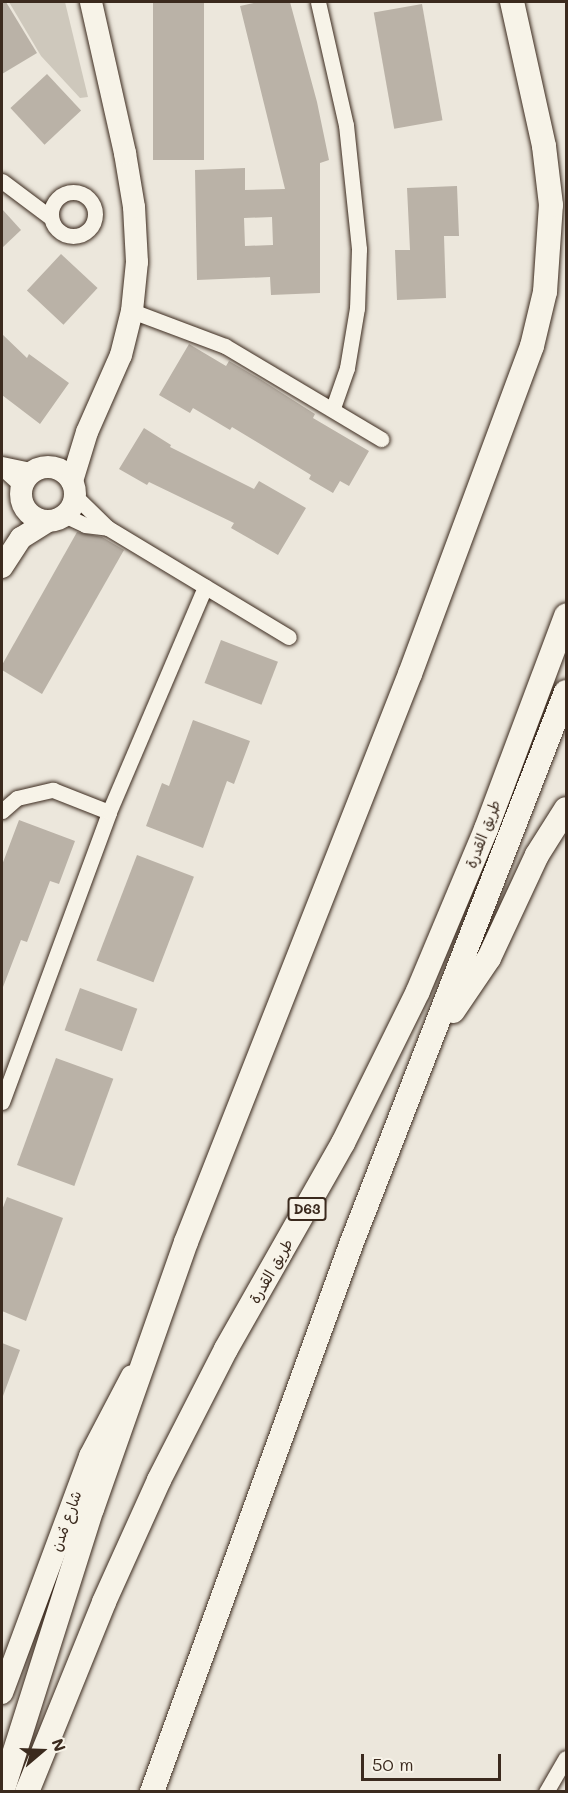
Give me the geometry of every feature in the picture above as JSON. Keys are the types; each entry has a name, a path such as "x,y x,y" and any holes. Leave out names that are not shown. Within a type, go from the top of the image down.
{"main road":[{"path":"2,1791 144,1356 228,1130 414,663 539,319 551,234 549,176 513,2"},
{"name":"طريق القدرة","path":"27,1791 104,1602 159,1480 226,1349 343,1143 418,991 486,829 567,616"},
{"name":"طريق القدرة","path":"152,1791 351,1242 435,1034 567,692"},
{"path":"435,1034 489,958 537,855 567,808"}],"street":[{"path":"2,567 87,432 106,394 132,311 137,262 134,207 92,2"},
{"path":"318,2 346,125 359,249 357,308 347,368 333,408"},
{"path":"2,181 50,217"},
{"path":"132,311 225,346 333,408 381,439"},
{"path":"2,466 289,637"},
{"path":"49,492 85,525 108,528"},
{"path":"14,546 49,492"},
{"path":"2,1102 110,812 205,587"},
{"path":"2,811 17,798 52,790 110,812"},
{"name":"شارع مُدن","path":"2,1693 90,1456 144,1356"},
{"path":"546,1791 567,1758"}],"shaded area":[{"path":"9,2 65,2 88,97 80,98 41,56"}],"building":[{"path":"2,2 6,2 37,53 2,74"},
{"path":"153,2 204,2 204,160 153,160"},
{"path":"258,2 290,2 317,102 329,160 320,163 320,293 271,295 270,277 197,280 195,170 245,168 245,190 285,189 240,6","holes":["272,217 273,245 245,246 244,218"]},
{"path":"422,4 442,120 394,129 374,13"},
{"path":"47,74 81,111 45,145 10,108"},
{"path":"457,186 459,236 444,236 446,298 397,300 395,250 410,250 407,188"},
{"path":"2,209 21,230 2,248"},
{"path":"61,254 98,288 63,325 27,291"},
{"path":"2,334 27,358 29,354 69,383 40,424 2,395"},
{"path":"189,344 226,366 229,361 260,379 315,414 313,418 369,451 349,486 340,481 333,493 309,479 311,475 232,427 230,430 193,408 190,413 159,395"},
{"path":"144,428 171,445 170,447 254,489 259,481 306,508 278,555 231,528 234,523 149,482 147,485 119,469"},
{"path":"77,532 102,537 124,550 42,694 2,670 2,665"},
{"path":"221,640 278,662 261,705 205,683"},
{"path":"193,720 250,741 234,784 227,781 203,848 146,826 162,783 169,786"},
{"path":"19,820 75,841 59,884 50,881 27,942 21,940 3,987 2,865"},
{"path":"137,855 194,877 153,982 97,960"},
{"path":"80,988 137,1009 122,1051 65,1030"},
{"path":"56,1058 113,1079 74,1186 17,1165"},
{"path":"7,1197 63,1218 26,1321 2,1311 2,1210"},
{"path":"2,1343 20,1350 3,1396 2,1396"}]}
